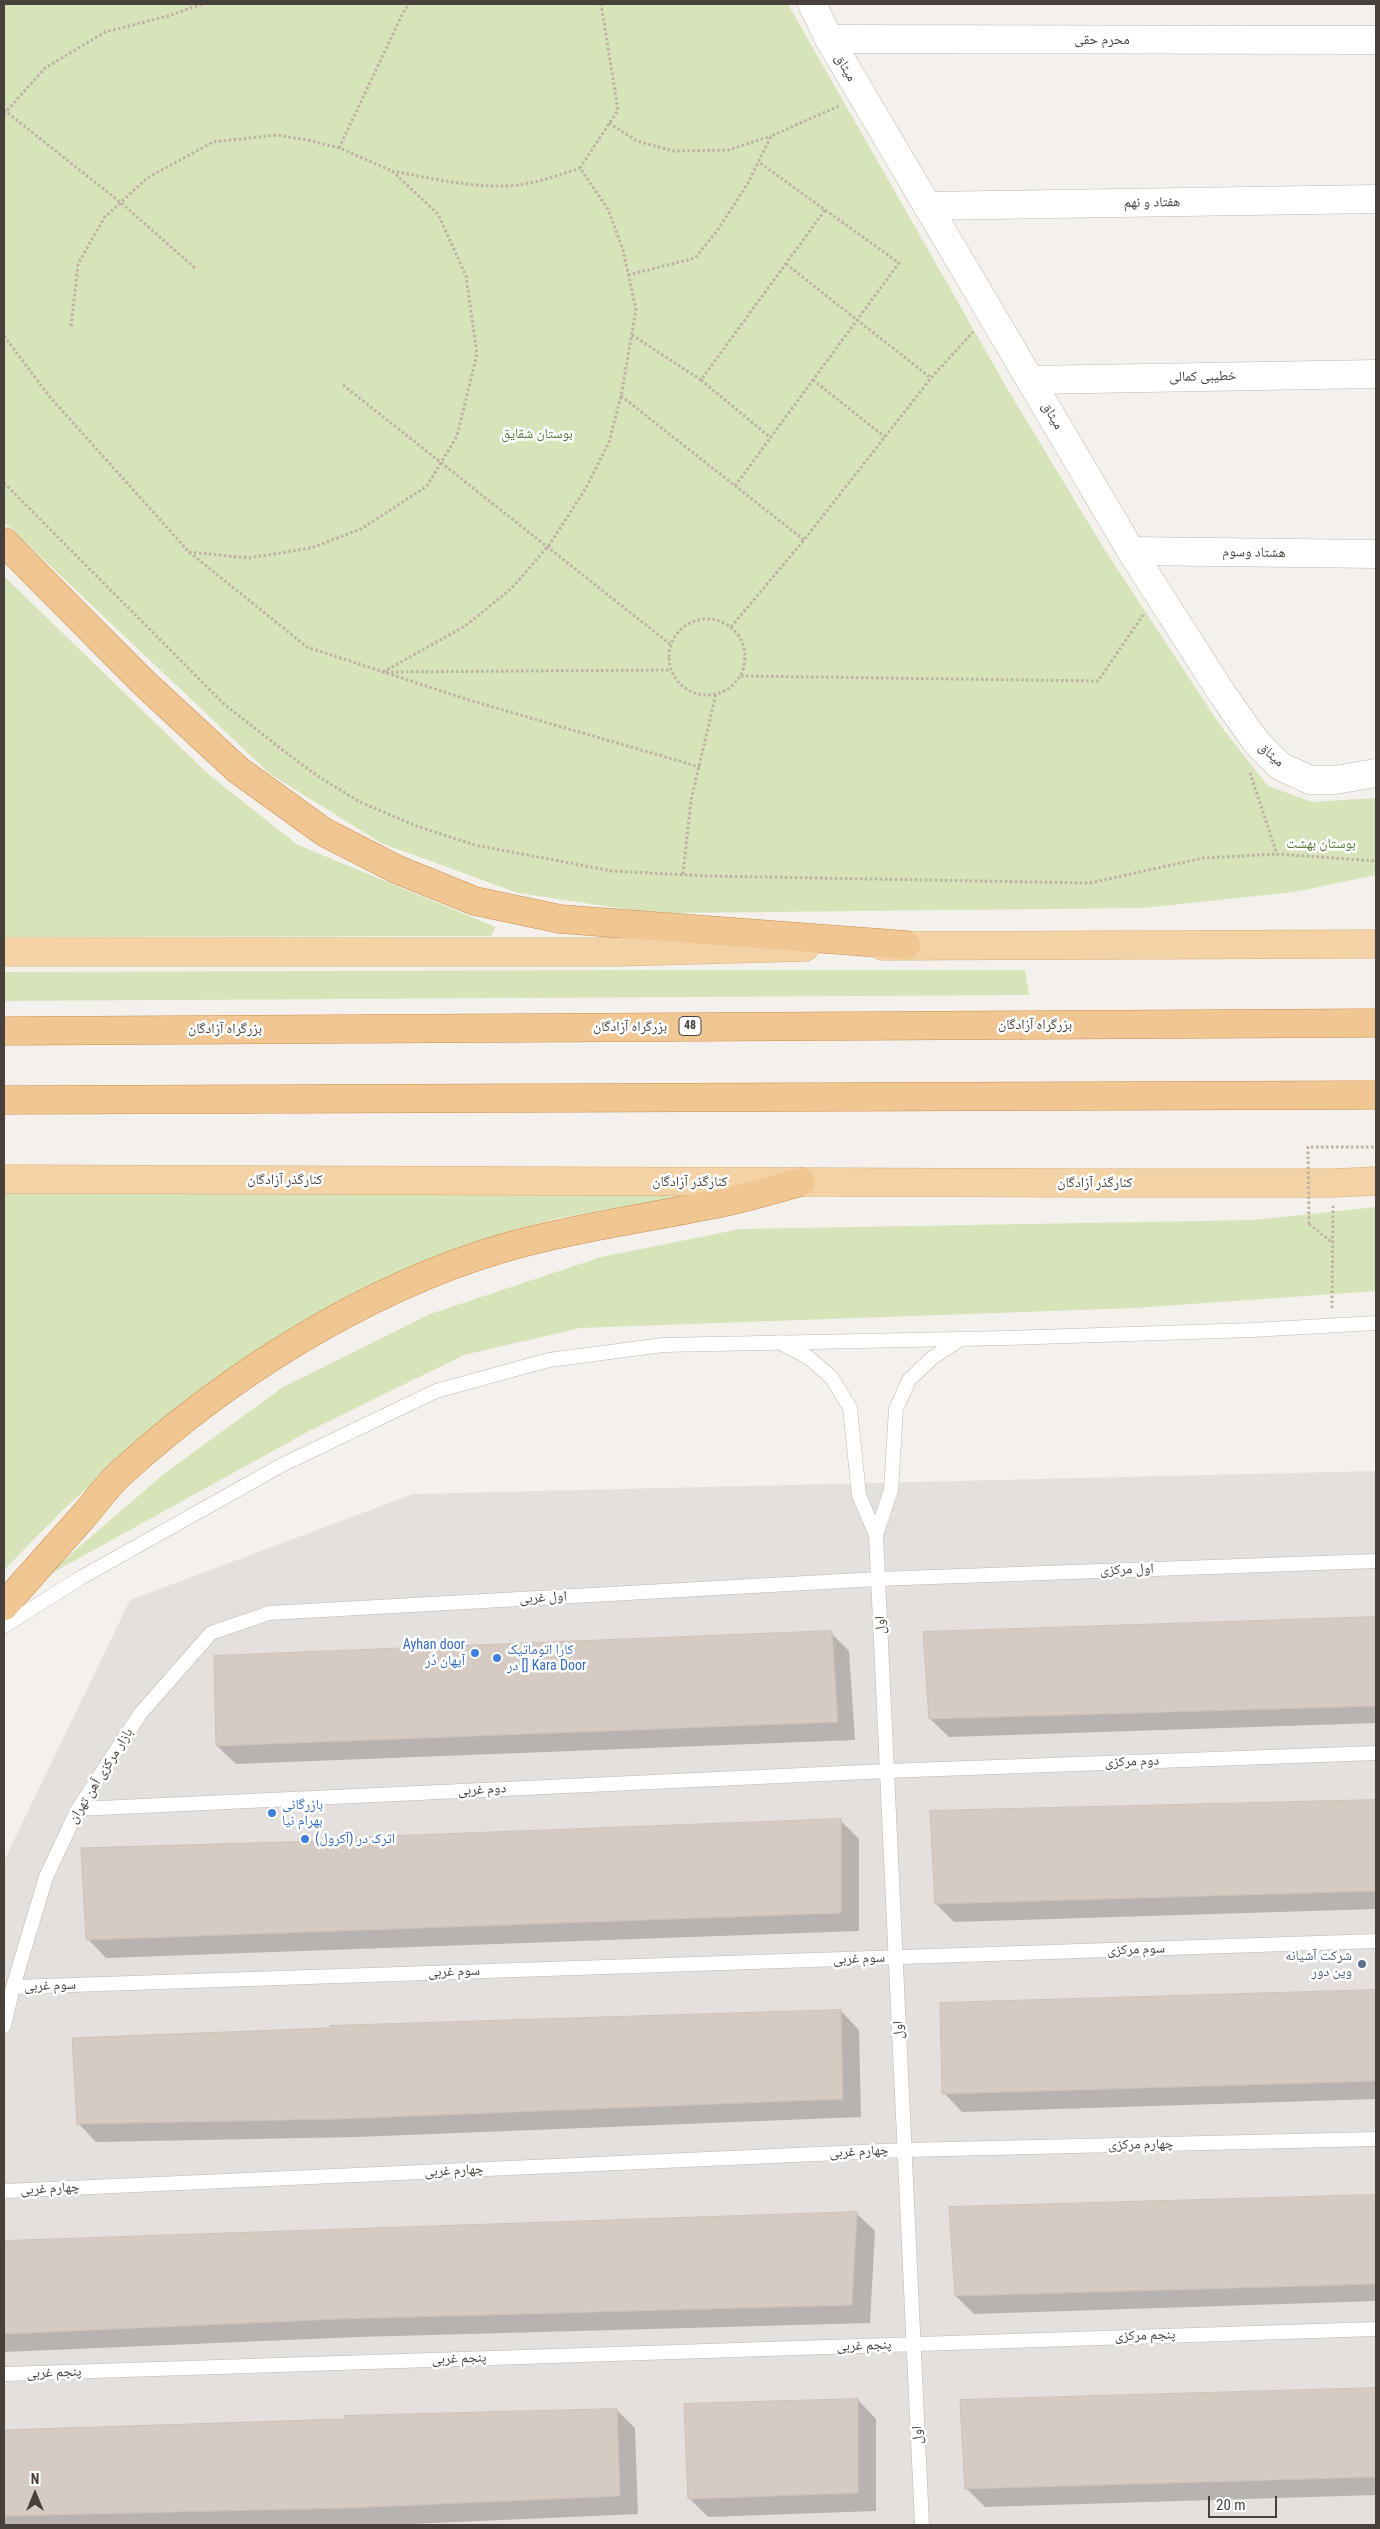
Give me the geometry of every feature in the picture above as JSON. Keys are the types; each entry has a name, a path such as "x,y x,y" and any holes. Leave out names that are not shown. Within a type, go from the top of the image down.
{"highway":[{"path":"4,542 143,682 238,770 324,832 396,869 475,901 560,919 906,945"},
{"name":"بزرگراه آزادگان","path":"4,1031 1376,1023"},
{"path":"4,1100 1376,1094"},
{"path":"4,1606 120,1474 193,1414 241,1379 292,1345 356,1309 428,1276 498,1250 616,1221 712,1205 801,1182"}],"main road":[{"path":"4,952 617,952 906,945 1376,944"},
{"name":"کنارگذر آزادگان","path":"4,1179 1334,1183 1376,1181"}],"street":[{"name":"میثاق","path":"812,4 829,39 862,96 1131,551 1257,743 1280,766 1310,780 1335,780 1376,774"},
{"name":"محرم حقی","path":"829,39 1376,40"},
{"name":"هفتاد و نهم","path":"927,206 1376,199"},
{"name":"خطیبی کمالی","path":"1031,380 1376,374"},
{"name":"هشتاد وسوم","path":"1131,551 1376,554"}],"lane":[{"path":"4,1626 82,1577 282,1465 436,1391 549,1360 663,1345 777,1341 962,1339 1376,1323"},
{"name":"اول","path":"876,1535 891,1490 896,1409 909,1380 932,1358 962,1339"},
{"name":"اول","path":"777,1341 808,1357 832,1378 850,1408 859,1495 876,1535 922,2525"},
{"name":"اول مرکزی","path":"878,1579 1376,1561"},
{"name":"اول غربی","path":"211,1633 269,1613 878,1579"},
{"name":"بازار مرکزی آهن تهران","path":"4,2026 13,1987 46,1877 78,1809 140,1714 211,1633"},
{"name":"دوم مرکزی","path":"887,1771 1376,1752"},
{"name":"دوم غربی","path":"78,1809 887,1771"},
{"name":"سوم مرکزی","path":"896,1958 1376,1942"},
{"name":"سوم غربی","path":"13,1987 896,1958"},
{"name":"چهارم مرکزی","path":"905,2150 1376,2139"},
{"name":"چهارم غربی","path":"4,2191 905,2150"},
{"name":"پنجم مرکزی","path":"914,2344 1376,2329"},
{"name":"پنجم غربی","path":"4,2374 914,2344"}],"path":[{"path":"196,269 120,202 4,112 45,68 105,32 168,16 202,4"},
{"path":"339,148 402,13 409,4"},
{"path":"71,326 78,264 104,218 147,178 213,142 276,135 308,140 339,148 392,172 454,183 506,186 547,179 580,168 618,110 601,4"},
{"path":"609,123 637,141 673,151 728,150 771,136 862,96"},
{"path":"628,275 695,258 717,231 760,163 771,136"},
{"path":"735,486 899,263 760,163"},
{"path":"382,672 466,626 511,590 548,546 586,488 609,442 621,396 636,310 623,250 608,209 580,168"},
{"path":"189,552 248,558 312,548 361,529 427,486 457,436 477,354 466,276 438,214 392,172"},
{"path":"701,380 825,210"},
{"path":"786,264 856,322 931,378"},
{"path":"731,627 804,540 931,378 990,312"},
{"path":"4,336 49,396 189,552 306,647 472,701 700,767"},
{"path":"632,336 701,380 771,438"},
{"path":"813,380 885,437"},
{"path":"343,385 670,644"},
{"path":"621,396 804,540"},
{"path":"4,483 224,704 319,777 360,802 419,827 475,845 612,871 1090,883 1203,858 1277,854 1376,861"},
{"path":"741,676 1098,681 1157,593"},
{"path":"712,618 731,627 742,640 746,652 741,676 733,686 716,694 698,694 686,690 677,682 671,670 668,657 670,644 677,632 687,624 699,619 712,618"},
{"path":"382,672 671,670"},
{"path":"683,874 691,800 716,694"},
{"path":"1249,770 1277,854"},
{"path":"1333,1243 1309,1224 1308,1147 1376,1147"},
{"path":"1332,1325 1334,1183"}],"shaded area":[{"path":"1376,1471 1376,2525 4,2525 4,1861 130,1600 413,1494"}],"green space":[{"name":"بوستان شقایق","path":"4,4 788,4 1008,390 1103,547 1220,725 1268,786 1312,802 1376,798 1376,875 1294,892 1143,908 674,913 631,910 518,893 381,843 270,774 4,522"},
{"path":"4,576 208,774 298,845 496,927 491,936 4,937"},
{"path":"1025,970 1029,995 4,1001 4,972"},
{"path":"710,1192 558,1218 484,1239 412,1268 110,1467 63,1510 4,1570 4,1193"},
{"path":"1376,1207 1376,1291 1135,1308 580,1328 464,1355 311,1430 43,1578 165,1473 283,1387 430,1314 601,1257 740,1229 1254,1220"}],"building":[{"path":"1376,1617 1376,1706 929,1719 923,1632"},
{"path":"832,1631 838,1722 216,1746 214,1656"},
{"path":"1376,1800 1376,1891 935,1904 930,1811"},
{"path":"841,1819 841,1913 86,1940 81,1848 322,1841 322,1839"},
{"path":"1376,1990 1376,2081 942,2094 940,2003"},
{"path":"841,2010 843,2099 338,2119 77,2124 72,2038 330,2028 330,2026"},
{"path":"1376,2195 1376,2284 955,2296 949,2207"},
{"path":"857,2212 852,2305 339,2319 4,2334 4,2241"},
{"path":"1376,2388 1376,2477 965,2489 960,2400"},
{"path":"858,2399 858,2493 688,2499 684,2404"},
{"path":"617,2409 620,2496 347,2508 4,2516 4,2430 344,2419 344,2416"}],"place":[{"name":"Ayhan door آیهان دٌر","path":"475,1653"},
{"name":"کارا اتوماتیک در [] Kara Door","path":"497,1658"},
{"name":"بازرگانی بهرام نیا","path":"272,1813"},
{"name":"اترک در (آکرول)","path":"305,1839"},
{"name":"شرکت آشیانه وین دور","path":"1362,1964"}],"park label":[{"name":"بوستان بهشت","path":"1321,844"}]}
